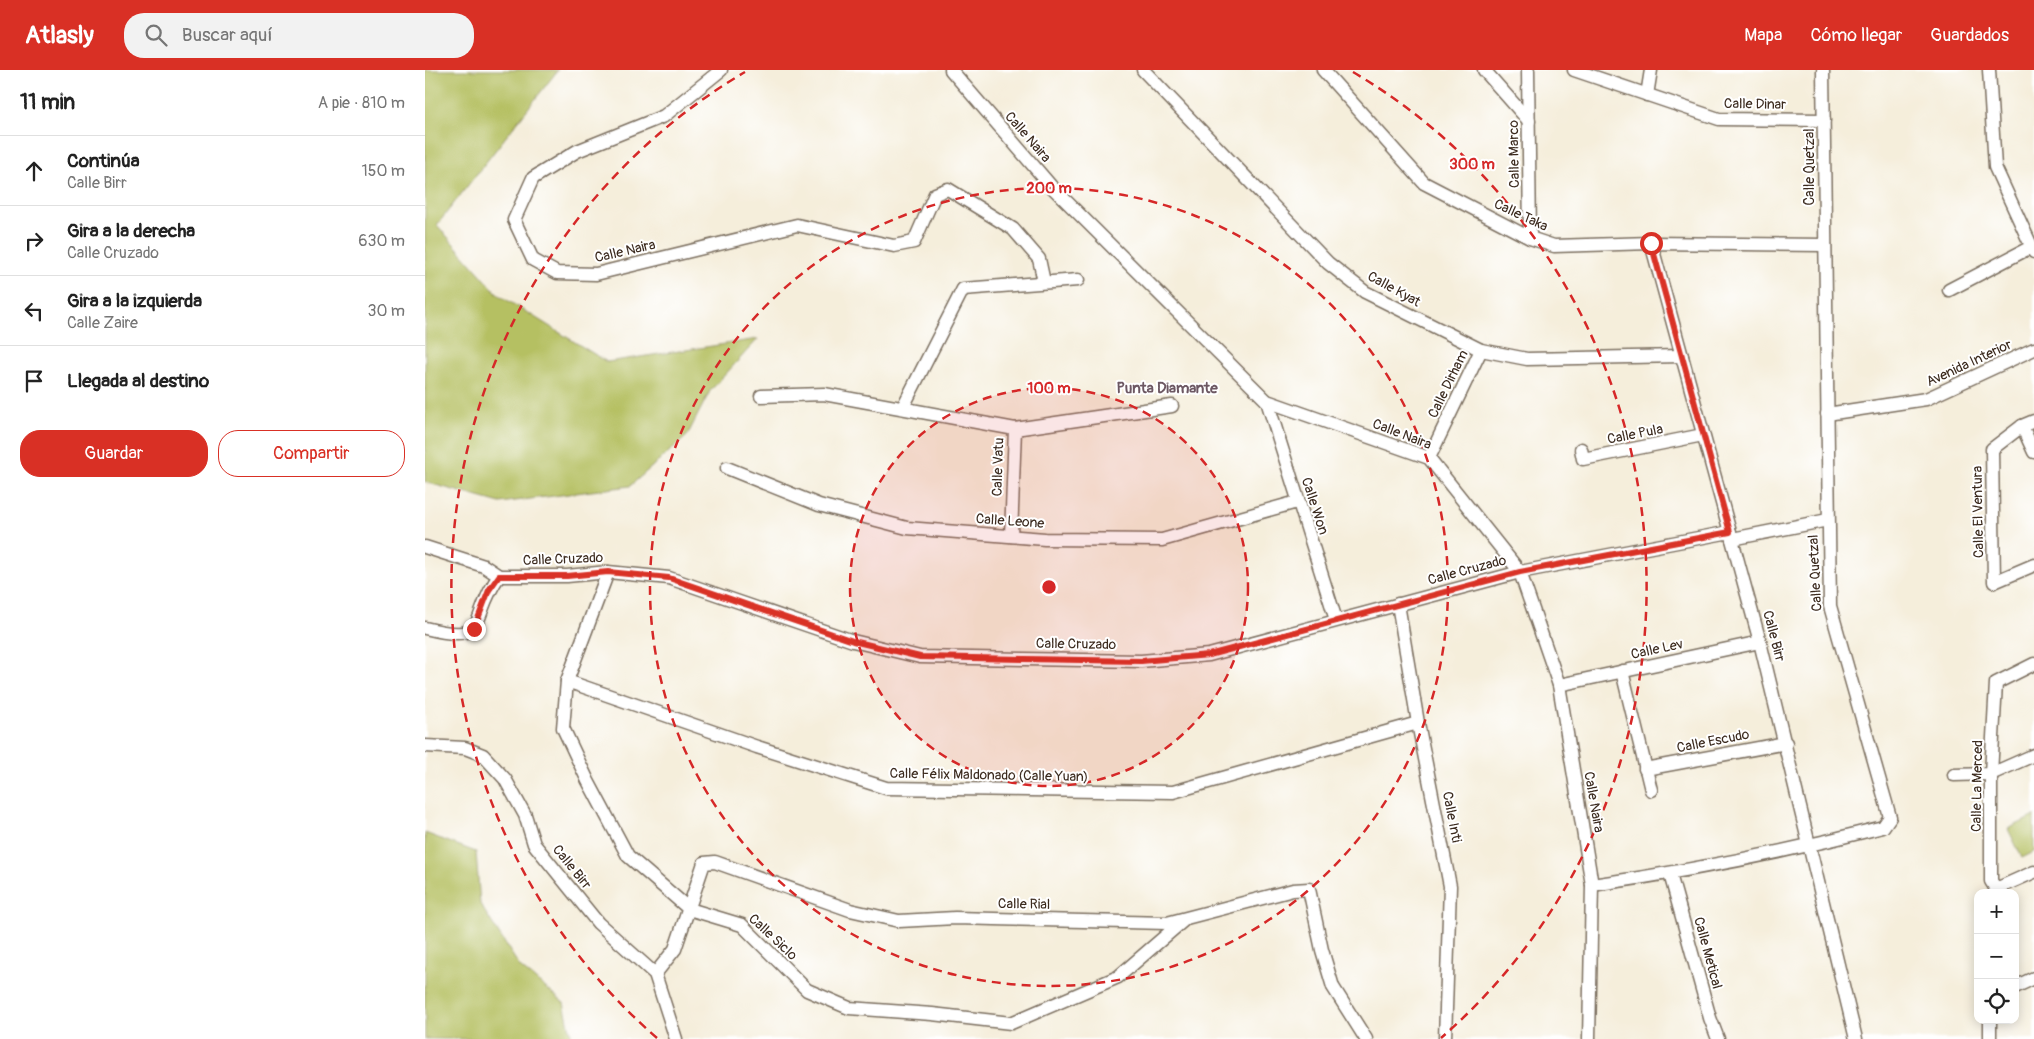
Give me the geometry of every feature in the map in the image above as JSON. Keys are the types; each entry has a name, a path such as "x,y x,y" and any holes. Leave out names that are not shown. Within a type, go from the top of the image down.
{"street":[{"name":"Calle Naira","path":"721,70 664,116 577,151 533,178 514,220 533,260 557,272 597,274 797,225 895,246 914,242 935,194 948,189 1013,229 1039,259 1044,282"},
{"name":"Calle Naira","path":"951,70 1049,185 1267,401 1429,458 1520,572 1559,685 1592,884 1589,1039"},
{"name":"Calle Kyat","path":"1143,70 1328,263 1365,292 1481,350 1527,359 1681,356"},
{"name":"Calle Taka","path":"1323,70 1424,183 1530,238 1553,246 1651,243 1825,245"},
{"path":"1484,70 1529,121"},
{"name":"Calle Marco","path":"1528,70 1530,238"},
{"name":"Calle Dinar","path":"1574,70 1719,119 1824,120"},
{"path":"1647,95 1651,70"},
{"name":"Calle Quetzal","path":"1592,884 1671,874 1811,846 1883,827 1890,817 1830,606 1823,70"},
{"path":"1949,290 2033,249 1995,167 1989,70"},
{"name":"Calle Birr","path":"1651,243 1761,642 1856,1039"},
{"path":"903,407 963,289 1078,280"},
{"name":"Avenida Interior","path":"1827,414 1926,399 2034,349"},
{"name":"Calle Dirham","path":"1429,458 1481,350"},
{"path":"761,396 824,394 1015,429 1172,406"},
{"name":"Calle Won","path":"1267,401 1297,502 1336,620"},
{"name":"Calle El Ventura","path":"2034,421 2022,426 1992,449 1994,582 2034,566"},
{"path":"2022,426 2034,452"},
{"name":"Calle Vatu","path":"1011,536 1015,429"},
{"name":"Calle Pula","path":"1581,449 1583,459 1703,435"},
{"name":"Calle Leone","path":"727,468 819,505 907,528 1045,539 1162,540 1297,502"},
{"name":"Calle Cruzado","path":"425,547 484,566 499,576 567,576 608,572 669,578 853,641 920,657 1141,661 1209,655 1520,572 1828,520"},
{"name":"Calle Siclo","path":"608,572 567,681 563,728 629,856 689,909 742,925 807,990 849,1008 932,1014 1011,1023 1118,977 1184,920"},
{"path":"425,628 451,634 465,634 474,629 489,590 499,576"},
{"name":"Calle Inti","path":"1398,604 1418,723 1450,886 1445,1039"},
{"name":"Calle Lev","path":"1559,685 1761,642"},
{"name":"Calle La Merced","path":"2034,664 1996,683 1991,774 1991,881 1996,890 2034,872"},
{"path":"1622,671 1651,790"},
{"name":"Calle Félix Maldonado (Calle Yuan)","path":"567,681 757,747 885,788 1173,792 1418,723"},
{"name":"Calle Escudo","path":"1645,769 1786,743"},
{"name":"Calle Birr","path":"425,746 465,748 483,755 505,779 525,815 534,844 598,923 655,974"},
{"path":"1954,775 1991,774 2034,755"},
{"name":"Calle Rial","path":"655,974 675,949 704,863 715,862 850,910 899,921 955,918 1167,923 1293,890 1309,889 1322,950 1333,987 1366,1039"},
{"name":"Calle Metical","path":"1671,874 1710,1018 1718,1039"},
{"path":"655,974 676,1039"},
{"path":"2019,985 2034,978"},
{"path":"1990,1024 1990,1039"}],"green space":[{"path":"425,70 558,70 437,225 499,295 607,362 758,339 710,391 687,436 630,486 500,503 425,482"},
{"path":"2034,816 2034,852 2022,858 2008,829"},
{"path":"425,833 476,852 480,904 520,967 564,1003 572,1039 425,1039"}],"district":[{"name":"Punta Diamante","path":"1167,388"}],"route":[{"path":"474,629 489,590 499,576 567,576 608,572 669,578 853,641 920,657 1141,661 1209,655 1520,572 1730,532 1651,243"}]}
